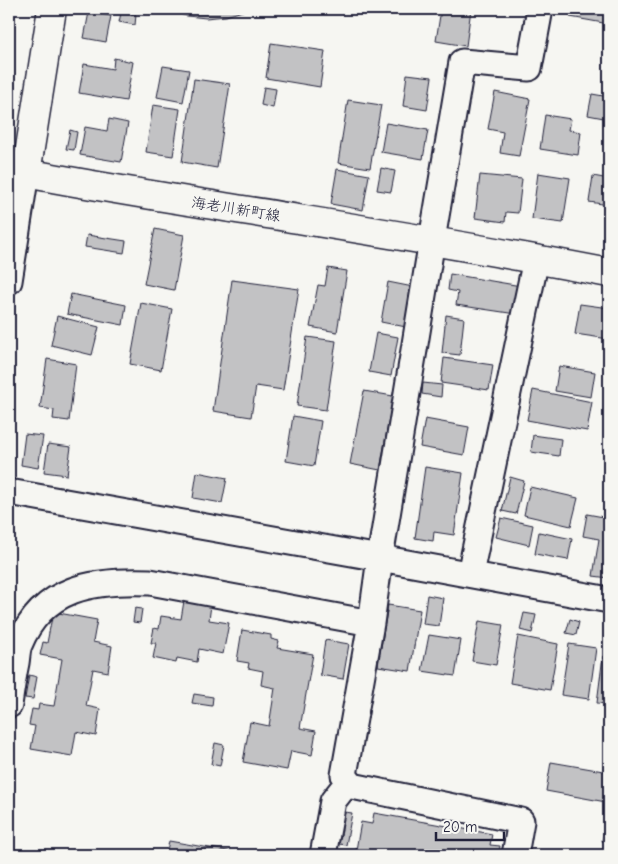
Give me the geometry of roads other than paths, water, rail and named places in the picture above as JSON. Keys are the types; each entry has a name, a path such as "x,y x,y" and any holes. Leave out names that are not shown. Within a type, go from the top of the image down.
{"main road":[{"path":"18,169 52,9"},
{"name":"海老川新町線","path":"18,169 152,195 432,240 609,273"}],"street":[{"path":"515,855 521,821 352,786 344,775 371,623 380,558 462,62 529,68 540,9"},
{"path":"9,281 18,169"},
{"path":"470,574 536,259"},
{"path":"9,492 609,600"},
{"path":"9,705 19,646 28,626 42,610 60,596 83,587 113,582 150,582 371,623"},
{"path":"323,855 333,801 348,782"}]}
